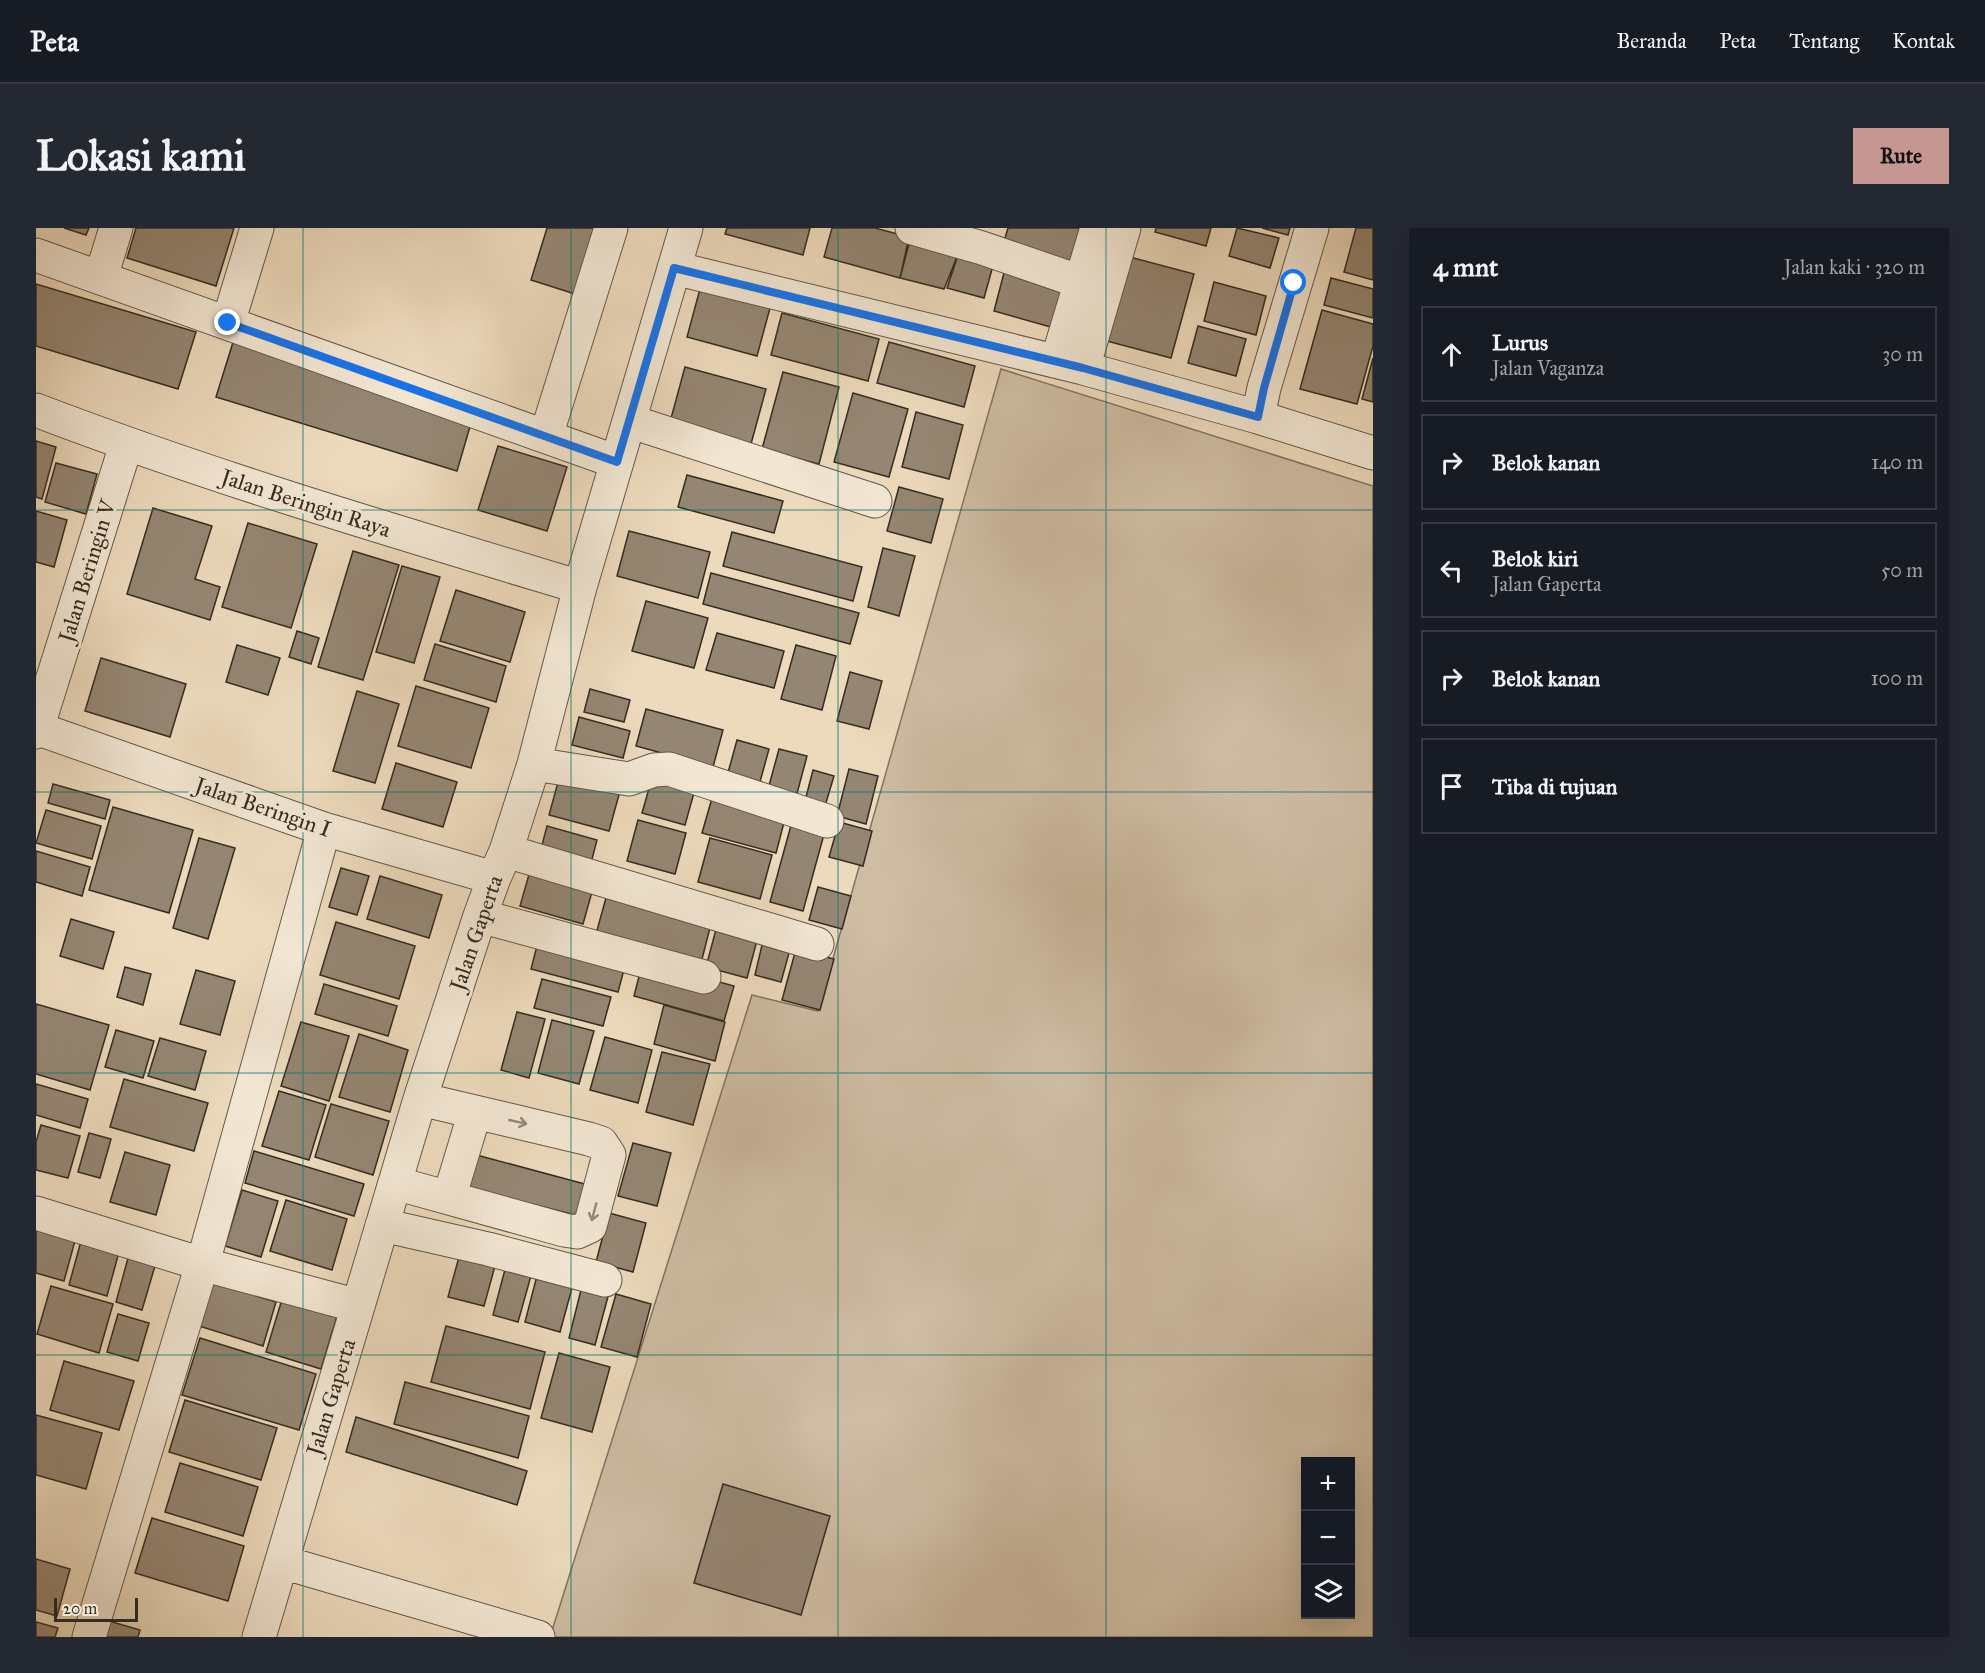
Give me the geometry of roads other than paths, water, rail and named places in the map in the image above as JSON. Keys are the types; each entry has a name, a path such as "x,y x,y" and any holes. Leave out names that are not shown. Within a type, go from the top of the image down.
{"street":[{"path":"101,277 116,228"},
{"path":"228,323 257,228"},
{"path":"546,436 611,228"},
{"name":"Jalan Gaperta","path":"259,1637 420,1099 480,916 534,764 580,587 686,228"},
{"path":"912,228 982,248 1081,282"},
{"path":"1070,364 1081,282 1097,228"},
{"path":"1070,364 1125,228"},
{"path":"1258,417 1267,377 1312,228"},
{"path":"36,255 617,462"},
{"path":"674,268 1070,364 1258,417 1373,453"},
{"name":"Jalan Beringin Raya","path":"36,410 126,444 368,523 580,587"},
{"path":"629,421 875,501"},
{"name":"Jalan Beringin V","path":"36,729 126,444"},
{"name":"Jalan Beringin I","path":"36,729 324,829 500,865 817,944"},
{"path":"534,764 629,779 659,769 669,769 827,821"},
{"path":"89,1637 202,1264 324,829"},
{"path":"480,916 704,977"},
{"path":"395,1183 564,1230 577,1232 590,1226 609,1155 601,1143 420,1099"},
{"path":"449,1198 475,1112"},
{"path":"36,1213 202,1264 358,1306"},
{"path":"382,1225 488,1249 605,1280"},
{"path":"282,1562 538,1637"}]}
